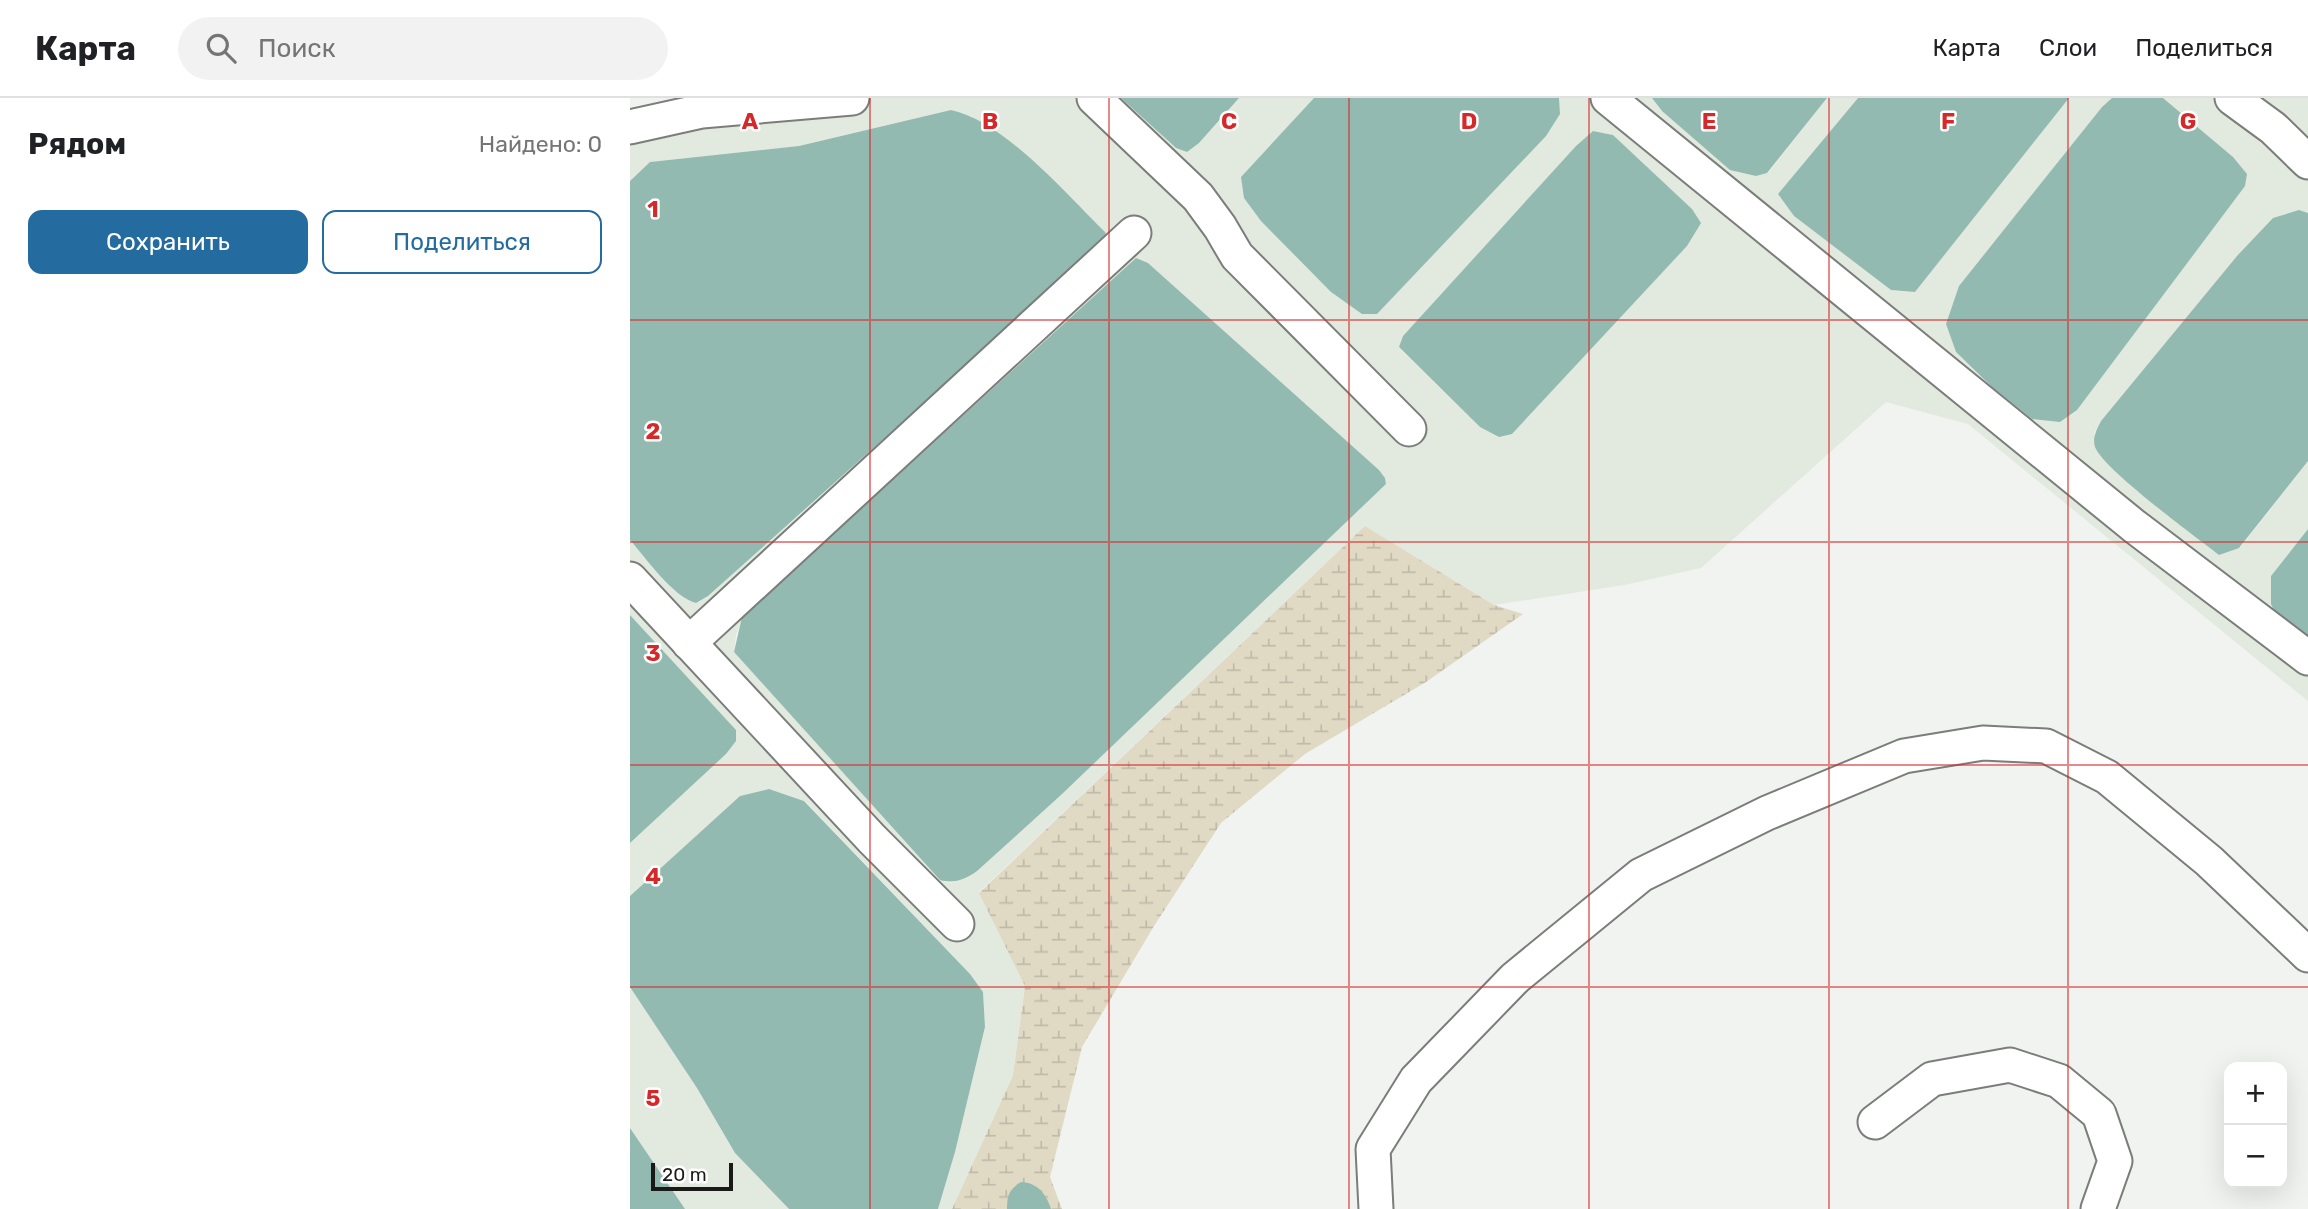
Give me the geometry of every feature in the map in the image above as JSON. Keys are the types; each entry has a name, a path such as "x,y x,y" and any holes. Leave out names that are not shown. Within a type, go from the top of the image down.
{"lane":[{"path":"630,127 702,111 837,98"},
{"path":"1094,98 1198,197 1237,256 1409,429"},
{"path":"1608,98 2134,526 2308,658"},
{"path":"2232,98 2273,128 2308,162"},
{"path":"690,643 1134,233"},
{"path":"630,579 872,839 957,924"},
{"path":"1376,1209 1373,1149 1416,1080 1515,978 1642,875 1767,813 1904,756 1983,743 2046,746 2107,777 2209,861 2308,955"},
{"path":"1875,1122 1932,1079 2010,1065 2059,1081 2099,1114 2115,1161 2098,1209"}],"shaded area":[{"path":"710,98 1121,98 1176,148 1187,152 1199,143 1239,98 1314,98 1241,177 1560,114 1559,98 1652,98 1662,111 1768,173 1827,98 1858,98 1778,194 1794,216 1891,290 1915,292 2069,98 2112,98 2102,107 1960,286 1946,324 1956,352 1992,387 2032,419 2233,157 2163,98 2308,98 2308,213 2299,210 2237,256 2101,421 2094,434 2240,548 2308,461 2308,529 2271,576 2308,657 2308,701 1968,424 1886,402 1701,568 1624,585 1494,605 1365,526 979,892 1025,985 1013,1074 952,1209 938,1209 955,1152 985,1028 983,992 970,974 805,801 769,789 740,796 630,896 630,843 726,754 736,740 736,730 630,615 630,540 673,587 696,603 708,596 976,358 973,117 951,110 799,146 650,162 630,181 630,130","holes":["1593,131 1613,135 1692,209 1687,246 1512,434 1480,427 1399,348 1403,336 1576,146","1136,259 1148,263 1379,470 1386,484 1061,795 969,877 950,883 940,880 734,652 736,635 743,617"]},
{"path":"630,987 697,1088 735,1153 789,1209 685,1209 630,1128"}],"green space":[{"path":"1365,526 1494,605 1523,614 1426,682 1305,754 1221,823 1154,926 1082,1047 1050,1177 1062,1209 952,1209 1013,1075 1025,986 979,893"}],"water":[{"path":"1121,98 1239,98 1199,143 1187,152 1176,148"},
{"path":"1314,98 1559,98 1560,114 1546,136 1377,314 1362,314 1331,292 1261,221 1244,198 1241,177"},
{"path":"1652,98 1827,98 1767,173 1756,176 1730,170 1662,111"},
{"path":"1858,98 2069,98 1915,292 1891,290 1794,216 1778,194"},
{"path":"2112,98 2163,98 2233,157 2247,174 2245,186 2077,410 2060,422 2032,419 1992,387 1956,352 1946,324 1959,286"},
{"path":"951,110 992,128 1013,143 1105,232 1108,238 708,596 696,603 687,599 660,576 630,540 630,181 650,162 799,146"},
{"path":"1593,131 1613,135 1692,209 1701,223 1687,246 1512,434 1499,437 1480,427 1399,347 1403,336 1576,146"},
{"path":"2299,210 2308,213 2308,461 2239,548 2219,555 2115,471 2095,447 2095,437 2101,421 2237,256 2273,218"},
{"path":"1136,258 1148,263 1379,470 1386,484 1061,795 977,871 960,880 940,880 734,652 742,617"},
{"path":"2308,529 2308,657 2284,632 2271,604 2271,576"},
{"path":"630,615 736,730 736,741 726,754 630,843"},
{"path":"769,789 804,801 970,974 983,992 985,1027 955,1152 938,1209 789,1209 735,1153 697,1088 630,987 630,896 740,796"},
{"path":"630,1128 685,1209 630,1209"},
{"path":"1021,1182 1040,1190 1051,1209 1007,1209 1010,1193"}]}
